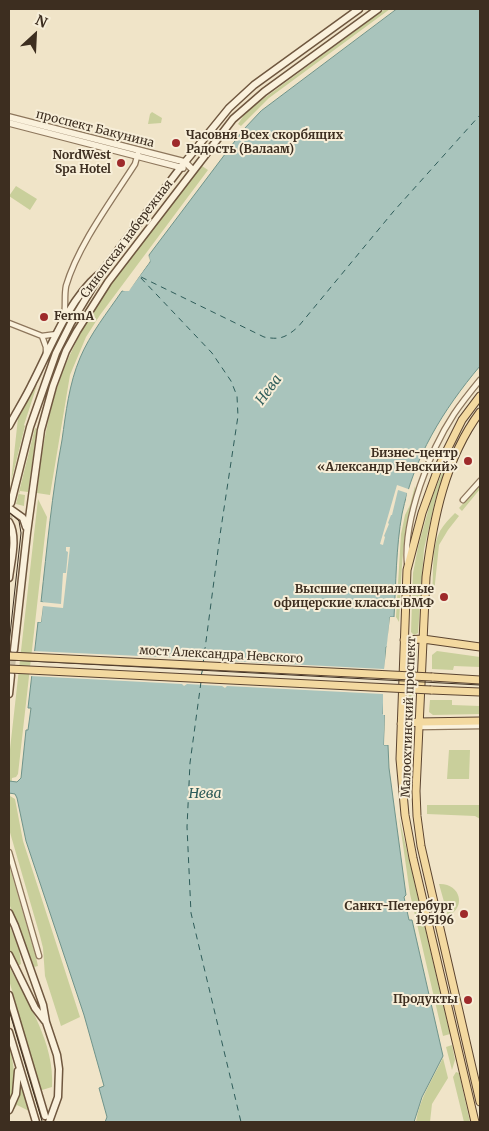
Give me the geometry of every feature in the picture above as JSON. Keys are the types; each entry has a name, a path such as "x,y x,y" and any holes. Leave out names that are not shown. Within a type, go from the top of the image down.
{"main road":[{"name":"Синопская набережная","path":"10,505 30,427 56,353 71,323 103,270 183,165 242,95 359,9"},
{"name":"Синопская набережная","path":"11,653 41,430 53,386 66,352 86,314 108,282 233,119 252,102 378,9"},
{"name":"Синопская набережная","path":"9,426 64,321 83,291 103,270"},
{"name":"Малоохтинский проспект","path":"474,1122 409,838 402,784 401,724 407,573 422,513 439,466 462,420 480,396"},
{"name":"Малоохтинский проспект","path":"480,412 460,444 439,504 432,535 426,577 416,792 419,835 480,1102"},
{"path":"10,505 23,518 27,533"},
{"path":"9,522 12,527 13,537 9,578"},
{"path":"404,640 480,647"},
{"name":"мост Александра Невского","path":"11,653 480,680"},
{"path":"9,694 10,672"},
{"name":"мост Александра Невского","path":"10,672 480,692"},
{"path":"401,724 480,721"},
{"path":"9,913 43,1006 60,1068 58,1097 49,1122"},
{"path":"9,956 35,1008 46,1022"},
{"path":"9,995 45,1116"},
{"path":"9,1032 36,1122"},
{"path":"9,1110 16,1094 18,1062"}],"street":[{"name":"проспект Бакунина","path":"9,117 183,165"},
{"name":"проспект Бакунина","path":"9,123 138,153"},
{"name":"Синопская набережная","path":"64,321 65,293 70,277 87,241 135,164 138,153"},
{"path":"183,165 193,170"},
{"path":"9,323 42,336 57,334"},
{"path":"42,336 46,347 46,355"},
{"path":"407,573 406,550 410,526 414,506 427,470 453,415 480,380"},
{"path":"463,500 480,481"},
{"path":"418,724 480,726"},
{"path":"9,852 39,956"}],"green space":[{"path":"385,9 390,9 269,98 241,126 238,124 244,115 255,105"},
{"path":"152,112 162,118 161,123 148,124"},
{"path":"202,166 208,170 100,315 86,337 70,375 50,495 37,493 44,440 53,401 69,357 101,299 120,271"},
{"path":"16,186 37,199 30,210 9,196"},
{"path":"37,385 24,425 11,482 18,418"},
{"path":"35,428 37,429 28,492 20,491 19,494 25,495 24,506 16,504"},
{"path":"448,458 435,501 424,549 418,633 414,635 411,632 413,573 431,500"},
{"path":"480,485 480,489 462,511 459,508"},
{"path":"415,486 416,490 407,524 404,548 399,622 396,617 401,534"},
{"path":"38,499 47,517 18,774 12,778 10,796 15,799 23,841 80,1017 61,1026 45,976 43,948 9,829 9,758"},
{"path":"455,513 459,516 439,545 434,593 432,593 434,554 437,538 443,526"},
{"path":"414,646 417,649 413,716 411,718 408,716 410,649"},
{"path":"437,651 480,657 480,667 454,666 453,670 432,669 432,655"},
{"path":"430,700 452,700 452,705 480,706 480,714 433,715 429,712"},
{"path":"410,729 412,731 409,782 407,782 407,731"},
{"path":"449,750 470,750 469,779 447,779"},
{"path":"427,805 480,805 480,819 475,816 427,814"},
{"path":"399,817 450,1034 443,1036 410,894"},
{"path":"9,865 38,966 34,967 9,904"},
{"path":"439,884 452,887 458,896 458,907 448,916"},
{"path":"9,924 19,949 21,964 18,966 9,948"},
{"path":"9,966 32,1009 45,1040 52,1071 52,1087 40,1089 9,980"},
{"path":"452,1045 455,1060 452,1070 446,1047"},
{"path":"9,1046 14,1067 14,1089 9,1103"},
{"path":"443,1058 448,1078 432,1104 430,1122 416,1122 423,1097"},
{"path":"456,1072 459,1073 470,1122 464,1122 453,1077"},
{"path":"21,1084 31,1112 17,1105 9,1117 18,1100"}],"water":[{"name":"Нева","path":"397,9 480,9 480,366 442,417 422,454 407,493 402,514 396,565 394,617 390,617 388,646 386,647 383,714 385,715 384,745 388,745 389,768 406,895 404,897 409,920 412,920 443,1056 422,1097 414,1122 105,1122 107,1117 99,1088 104,1086 84,1015 26,841 17,798 15,794 9,793 9,781 17,782 21,778 26,730 28,730 31,708 28,708 38,622 41,622 43,602 41,602 53,500 73,378 84,349 122,291 129,290 150,262 149,255 244,129 261,111"}],"pier":[{"path":"149,255 150,261 129,291 122,291 127,288 148,261"},
{"path":"397,485 411,490 408,501 406,500 407,493 398,490 383,545 380,544"},
{"path":"66,547 70,547 63,608 43,606 41,622 38,622 41,602 61,604 63,573 66,573 68,552"},
{"path":"390,617 394,617 394,619 392,619 390,647 388,649 385,712 388,715 388,745 384,745 385,715 383,715 383,694 227,686 225,688 222,686 187,684 184,686 182,684 30,676 32,651 183,658 186,656 188,659 226,659 228,661 384,669"}],"ferry route":[{"path":"203,664 238,416 237,396 231,381 212,353 139,276 264,337 278,338 286,336 298,327 393,212 480,115"},
{"path":"201,676 203,668"},
{"path":"201,682 190,763 187,827 191,913 241,1122"}],"tunnel":[{"path":"9,521 11,504"},
{"path":"11,674 14,652"}],"tram line":[{"path":"9,512 19,521 21,533 9,644"},
{"path":"9,660 480,685"},
{"path":"9,1010 42,1121"}],"place":[{"name":"Часовня Всех скорбящих Радость (Валаам)","path":"176,143"},
{"name":"NordWest Spa Hotel","path":"121,163"},
{"name":"FermA","path":"44,317"},
{"name":"Бизнес-центр «Александр Невский»","path":"468,461"},
{"name":"Высшие специальные офицерские классы ВМФ","path":"444,597"},
{"name":"Санкт-Петербург 195196","path":"464,914"},
{"name":"Продукты","path":"468,1000"}]}
